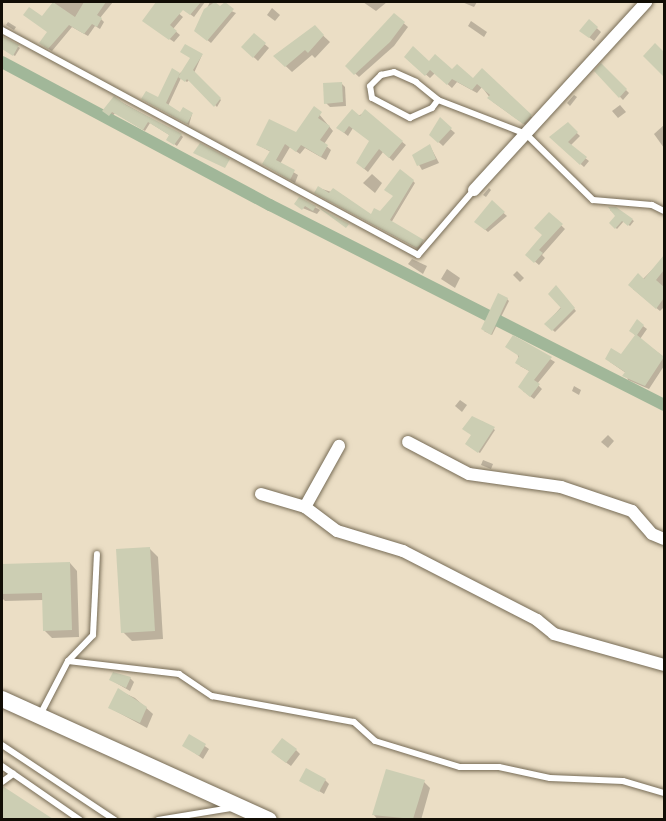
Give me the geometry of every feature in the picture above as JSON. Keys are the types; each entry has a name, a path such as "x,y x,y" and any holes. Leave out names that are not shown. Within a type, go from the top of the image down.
{"main road":[{"path":"2,699 269,819"}],"street":[{"path":"474,190 646,2"},
{"path":"408,442 469,474 561,487 632,511 652,534 664,539"},
{"path":"305,507 339,446"},
{"path":"261,494 305,507 337,531 404,551 537,620 554,634 664,665"}],"lane":[{"path":"2,30 418,255 474,190"},
{"path":"438,100 432,108 410,118 372,98 370,86 381,75 394,72 416,82 438,100 526,134 593,200 652,205 664,211"},
{"path":"39,716 68,661 93,635 97,554"},
{"path":"68,661 179,674 212,696 354,722 375,741 460,766 499,767 550,778 623,781 664,793"},
{"path":"2,745 115,819"},
{"path":"2,766 80,819"},
{"path":"2,782 14,774"},
{"path":"158,819 241,806"}],"building":[{"path":"53,2 75,17 84,2 106,2 97,15 102,18 97,27 92,24 84,34 69,25 48,49 39,43 47,32 23,15 29,7 42,16"},
{"path":"156,2 201,2 190,15 183,10 170,25 177,31 169,40 142,21"},
{"path":"215,2 220,6 225,2 234,9 207,41 194,31 204,9"},
{"path":"394,13 405,22 390,42 354,75 345,66"},
{"path":"589,19 598,27 589,38 579,31"},
{"path":"315,25 324,35 308,53 305,50 285,67 273,56"},
{"path":"254,33 266,43 253,58 241,47"},
{"path":"2,36 19,45 13,56 2,49"},
{"path":"655,43 664,52 664,77 643,56"},
{"path":"185,44 203,54 193,70 221,98 214,107 187,79 185,82 178,77 190,58 180,52"},
{"path":"413,46 429,61 435,54 452,69 457,64 473,78 482,68 532,115 523,124 487,98 490,95 477,84 472,90 452,79 447,85 430,70 425,76 404,57"},
{"path":"601,63 627,89 619,98 594,71"},
{"path":"172,68 180,73 166,103 180,112 183,107 193,113 187,124 141,99 146,91 158,97"},
{"path":"342,82 343,102 324,104 323,83"},
{"path":"114,96 126,105 182,134 174,145 166,140 169,135 148,122 143,130 112,112 109,116 102,111"},
{"path":"314,106 322,112 318,118 330,126 320,140 328,145 321,157 301,145 296,152 285,144 276,160 295,170 290,180 262,164 270,151 256,145 269,119 296,132"},
{"path":"352,109 360,116 365,109 403,141 389,158 379,149 364,169 356,163 369,141 349,126 344,133 336,128"},
{"path":"440,117 452,128 438,143 429,135"},
{"path":"568,122 578,132 568,142 587,157 580,165 549,137"},
{"path":"200,143 230,159 225,168 193,153"},
{"path":"430,144 436,159 417,166 412,155"},
{"path":"400,169 414,180 390,220 424,240 417,248 314,193 318,186 329,193 333,188 371,214 374,208 380,211 393,196 384,190"},
{"path":"299,197 316,206 313,211 305,206 302,210 294,204"},
{"path":"492,200 505,212 485,230 474,222"},
{"path":"317,207 349,224 346,228"},
{"path":"608,207 616,207 633,219 628,226 622,221 615,229 609,223 615,216"},
{"path":"549,212 563,224 539,250 543,253 534,263 525,255 542,235 534,228"},
{"path":"664,255 664,270 656,280 664,287 664,298 656,309 628,285 638,273 644,279"},
{"path":"556,285 575,308 552,331 544,324 561,308 548,294"},
{"path":"498,293 508,298 491,335 481,329"},
{"path":"637,319 644,325 637,335 664,357 645,386 622,376 625,372 605,359 611,348 621,354 635,335 629,331"},
{"path":"513,335 552,357 534,380 540,384 530,397 518,387 529,371 515,363 519,356 505,347"},
{"path":"472,416 495,427 478,453 465,444 471,435 462,429"},
{"path":"150,547 155,631 121,633 116,549"},
{"path":"70,562 72,630 43,631 42,593 2,594 2,564"},
{"path":"113,672 131,677 126,688 109,680"},
{"path":"118,688 147,707 140,723 108,708"},
{"path":"189,734 206,744 199,756 182,746"},
{"path":"282,738 297,749 286,763 271,752"},
{"path":"306,768 326,779 319,792 299,781"},
{"path":"386,769 425,780 413,819 372,815"},
{"path":"2,787 4,787 53,819 2,819"}],"waterway":[{"path":"2,62 270,205 664,405"}]}
